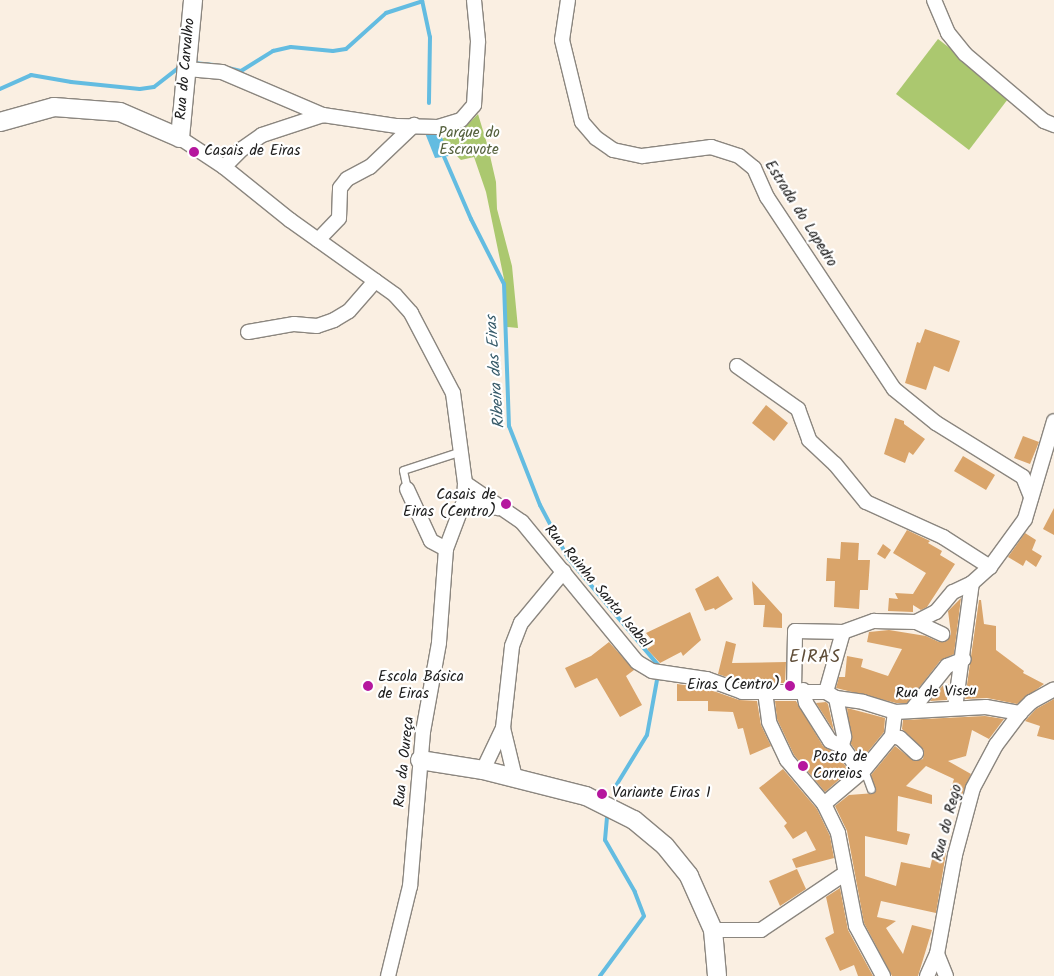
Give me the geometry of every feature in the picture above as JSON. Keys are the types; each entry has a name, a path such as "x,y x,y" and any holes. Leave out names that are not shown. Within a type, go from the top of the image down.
{"street":[{"name":"Rua do Carvalho","path":"180,138 193,0"},
{"path":"187,68 222,72 322,115 397,126 438,126 455,122 474,105 478,41 474,0"},
{"name":"Estrada do Lapedro","path":"568,0 562,40 582,122 596,138 613,150 642,156 711,147 739,156 754,168 767,197 894,389 936,423 1024,477 1031,497"},
{"path":"934,0 948,33 965,54 1027,106 1054,124"},
{"path":"0,122 54,107 120,112 180,138"},
{"path":"224,167 242,149 262,135 322,115"},
{"path":"318,240 339,218 340,188 343,183 370,167 414,125"},
{"name":"Rua da Oureça","path":"180,138 224,167 318,240 395,295 411,313 453,392 465,483 464,501 446,549 439,643 420,760 410,886 388,976"},
{"path":"248,332 294,324 317,326 334,320 349,311 376,281"},
{"path":"737,366 798,409 810,440 835,464 866,502 943,537 990,567"},
{"path":"916,622 936,612 953,592 972,583 990,567 1025,519 1054,421"},
{"path":"465,483 491,498 498,508"},
{"path":"407,489 431,541 446,549"},
{"path":"464,501 498,508"},
{"name":"Rua Rainha Santa Isabel","path":"498,508 522,522 638,662 645,667 662,673 707,680 742,692 799,691"},
{"path":"483,770 503,728 512,646 522,623 564,571"},
{"path":"955,708 958,675 964,659 972,583"},
{"path":"863,772 842,746 830,741 799,691 795,631 843,632 874,621 916,622 942,634"},
{"path":"842,746 844,738 831,695 843,632"},
{"path":"911,711 947,666 964,659"},
{"name":"Rua do Rego","path":"927,976 937,954 955,855 973,788 992,752 1020,714 1031,702 1054,689"},
{"name":"Rua de Viseu","path":"799,691 831,695 895,712 986,707 1020,714"},
{"path":"765,692 769,722 787,760 824,804 838,833 844,874 856,926 883,976"},
{"path":"824,804 863,772 892,736 895,712"},
{"path":"503,728 515,778"},
{"path":"892,736 900,738 916,753"},
{"path":"420,760 483,770 586,796 634,820 665,846 689,876 713,930 718,976"},
{"path":"713,930 761,930 844,874"},
{"path":"937,954 946,976"}],"lane":[{"path":"407,489 403,470 461,451"},
{"path":"863,772 871,789"}],"green space":[{"path":"938,39 1011,95 969,150 896,94"},
{"name":"Parque do Escravote","path":"478,114 496,182 497,209 512,266 518,328 507,327 504,279 486,192 474,157 461,160 440,140 465,127"}],"water":[{"path":"440,132 449,156 435,158 425,133"}],"building":[{"path":"925,329 960,341 949,372 934,366 926,390 905,383 917,342 920,343"},
{"path":"766,405 788,423 774,441 752,423"},
{"path":"895,418 904,421 904,424 925,439 913,455 909,452 905,463 884,454"},
{"path":"1023,436 1039,442 1030,464 1014,458"},
{"path":"963,456 995,475 986,490 954,471"},
{"path":"1054,508 1054,535 1043,529"},
{"path":"907,530 930,541 928,543 942,551 940,555 955,564 927,607 921,610 913,605 913,612 888,611 889,598 898,599 895,593 913,594 926,573 893,553"},
{"path":"1025,533 1036,540 1032,550 1042,556 1036,567 1026,560 1023,566 1008,557"},
{"path":"841,542 859,543 858,560 870,560 868,590 860,590 859,609 834,607 835,581 826,581 827,558 840,559"},
{"path":"883,544 891,550 885,559 877,554"},
{"path":"718,576 733,599 715,610 714,608 705,611 695,589"},
{"path":"752,581 782,614 782,628 763,627 765,605 754,605"},
{"path":"961,598 954,654 940,661 907,703 896,703 836,688 839,677 845,677 847,656 863,659 861,667 888,676 902,649 867,642 869,632 889,630 926,636 939,642 947,641 951,634 948,611"},
{"path":"979,600 981,600 984,624 996,626 996,650 1024,671 1023,673 1044,684 1017,704 987,698 965,699"},
{"path":"690,612 701,640 683,656 681,652 660,663 647,649 655,644 646,633"},
{"path":"726,641 736,644 732,663 786,662 785,683 744,683 718,674"},
{"path":"609,642 634,670 626,676 642,705 620,717 597,678 575,688 565,668 591,656"},
{"path":"677,684 705,688 739,700 757,701 761,725 771,746 750,755 743,728 738,729 733,712 708,711 708,701 677,701"},
{"path":"944,684 949,684 947,700 930,701"},
{"path":"1054,699 1054,740 1037,736 1040,726 1025,721 1036,709"},
{"path":"775,701 796,701 823,746 836,753 849,771 825,792 794,755 777,719"},
{"path":"826,702 828,704 834,731 816,703"},
{"path":"847,708 885,718 884,732 862,759 851,744"},
{"path":"985,716 1004,719 989,739 972,730 966,756 948,761 971,774 962,795 950,791 954,779 926,766 906,786 932,795 932,804 898,796 897,831 910,834 907,845 865,836 865,876 896,886 901,862 930,868 934,851 946,853 936,913 881,901 877,917 896,921 886,928 903,954 912,925 932,930 918,976 892,976 864,923 847,831 835,806 849,795 875,793 871,775 895,746 914,761 923,759 924,750 902,729 903,720"},
{"path":"783,769 817,809 830,836 834,858 796,868 792,859 816,850 806,831 793,839 784,826 787,823 759,788"},
{"path":"797,869 806,889 780,906 769,881"},
{"path":"840,888 848,930 873,976 858,976 854,965 840,971 825,938 834,933 826,897"}],"waterway":[{"path":"422,0 430,37 429,103"},
{"path":"228,68 241,71 273,51 291,47 333,51 346,49 386,13 422,1"},
{"path":"194,63 214,65"},
{"path":"0,89 31,75 71,82 140,89 154,87 182,65"},
{"name":"Ribeira das Eiras","path":"442,152 471,219 504,284 509,426 540,505 568,558 659,666"},
{"name":"Ribeira das Eiras","path":"614,789 647,735 657,680"},
{"name":"Ribeira das Eiras","path":"600,976 644,916 635,892 605,840 607,815"}],"place":[{"name":"Casais de Eiras","path":"194,152"},
{"name":"Casais de Eiras (Centro)","path":"506,504"},
{"name":"Escola Básica de Eiras","path":"368,686"},
{"name":"Eiras (Centro)","path":"790,686"},
{"name":"Posto de Correios","path":"803,766"},
{"name":"Variante Eiras 1","path":"602,794"}],"district":[{"name":"EIRAS","path":"815,658"}]}
